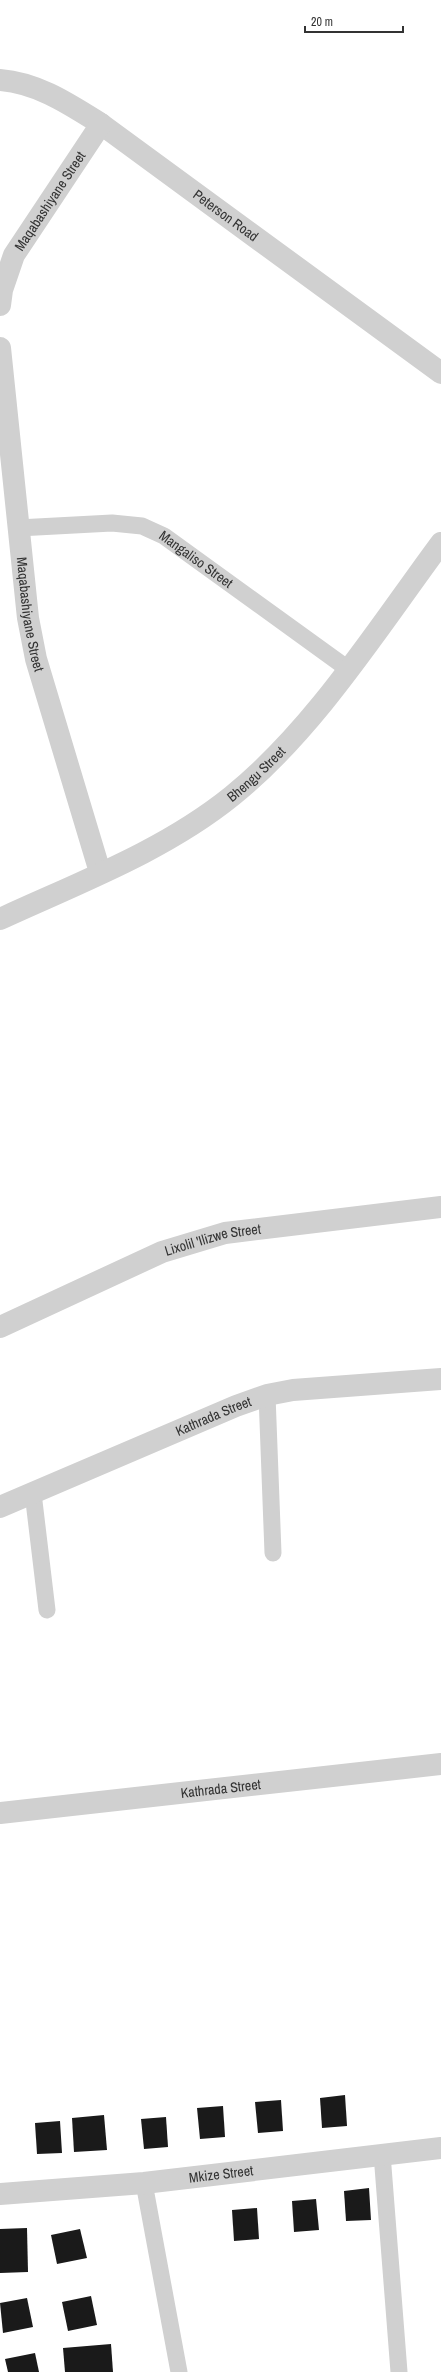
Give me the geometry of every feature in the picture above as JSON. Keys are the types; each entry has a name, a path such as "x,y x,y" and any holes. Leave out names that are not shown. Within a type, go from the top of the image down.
{"street":[{"name":"Peterson Road","path":"0,80 15,81 51,93 101,124 441,373"},
{"name":"Maqabashiyane Street","path":"0,305 2,290 14,254 101,124"},
{"name":"Maqabashiyane Street","path":"0,348 28,618 36,659 100,872"},
{"name":"Bhengu Street","path":"0,919 100,872 193,824 232,796 267,765 293,738 348,669 441,543"},
{"name":"Lixolil 'Ilizwe Street","path":"0,1327 162,1252 224,1233 441,1207"},
{"name":"Kathrada Street","path":"0,1507 236,1406 267,1395 293,1390 441,1379"},
{"name":"Kathrada Street","path":"0,1813 441,1764"},
{"name":"Mkize Street","path":"0,2194 144,2183 441,2148"}],"lane":[{"name":"Mangaliso Street","path":"18,528 112,523 142,526 164,536 348,669"},
{"path":"267,1395 273,1553"},
{"path":"33,1493 47,1610"},
{"path":"382,2154 399,2372"},
{"path":"144,2183 179,2372"}],"building":[{"path":"345,2095 347,2126 322,2128 320,2098"},
{"path":"281,2100 283,2131 258,2133 255,2102"},
{"path":"223,2106 225,2137 200,2139 197,2108"},
{"path":"104,2115 107,2150 74,2152 72,2118"},
{"path":"166,2117 168,2147 144,2149 141,2119"},
{"path":"60,2121 62,2153 37,2154 35,2123"},
{"path":"369,2188 371,2220 346,2221 344,2191"},
{"path":"316,2199 319,2230 294,2232 292,2201"},
{"path":"257,2208 259,2239 234,2241 232,2210"},
{"path":"27,2228 28,2272 0,2273 0,2229"},
{"path":"80,2229 87,2258 57,2264 51,2235"},
{"path":"91,2296 97,2325 68,2331 62,2302"},
{"path":"27,2298 33,2327 3,2333 0,2303"},
{"path":"111,2344 113,2372 65,2372 63,2348"},
{"path":"35,2353 39,2372 8,2372 5,2359"}]}
